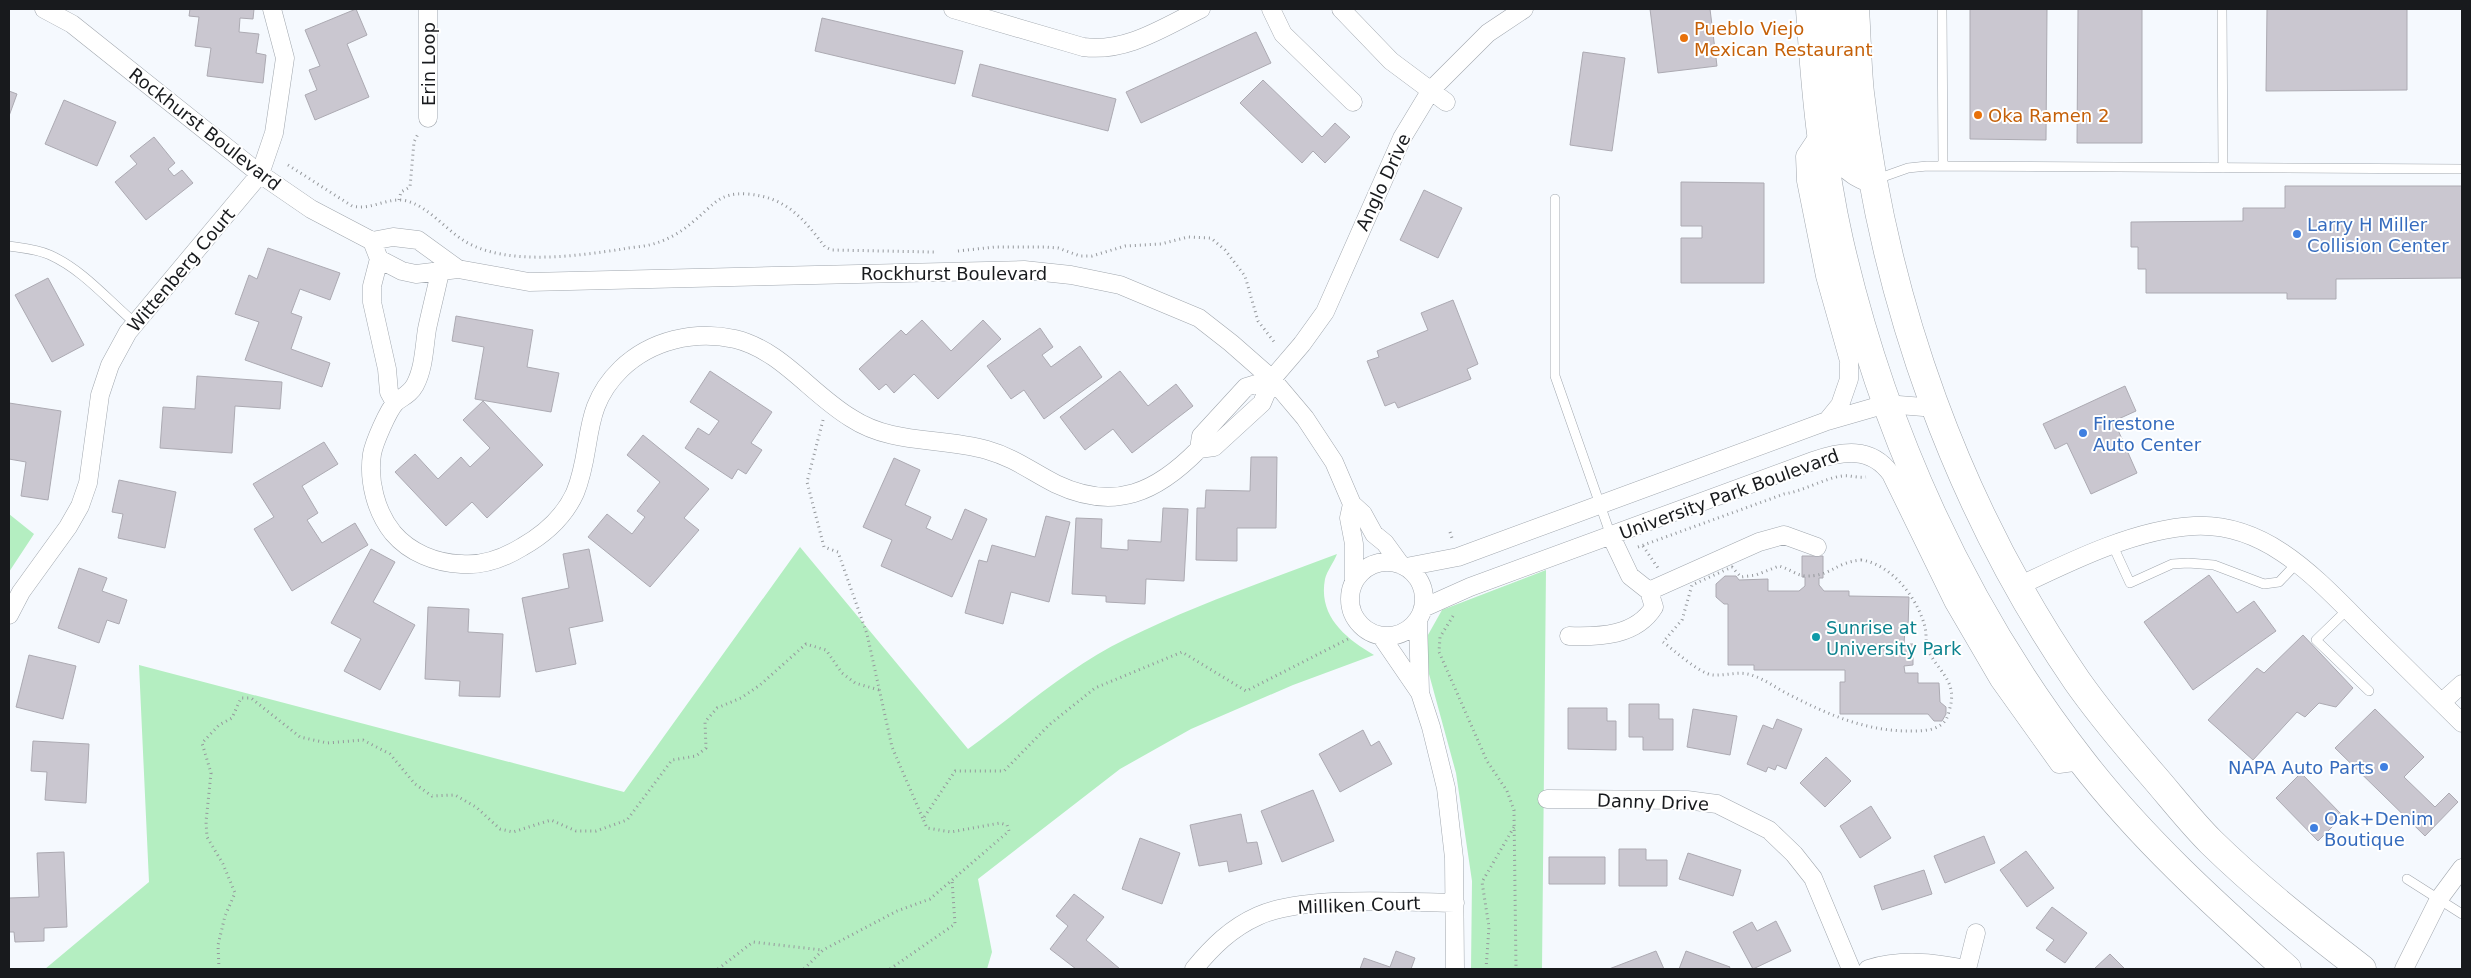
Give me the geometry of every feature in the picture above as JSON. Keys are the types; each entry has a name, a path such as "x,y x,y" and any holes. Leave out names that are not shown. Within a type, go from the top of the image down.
{"highway":[{"path":"1810,9 1821,132 1838,238 1862,331 1886,404 1916,483 1966,583 2024,682 2081,761 2135,824 2191,883 2287,969"},
{"path":"1831,9 1834,84 1846,162 1873,180"},
{"path":"1856,9 1860,92 1873,180 1914,348 1960,467 1999,552 2041,626 2078,683 2122,740 2210,841 2284,909 2362,969"}],"street":[{"name":"Rockhurst Boulevard","path":"44,9 72,24 260,174 311,209 372,241 393,237 418,240 458,269"},
{"path":"260,174 274,133 285,58 272,9"},
{"name":"Erin Loop","path":"428,9 428,118"},
{"path":"953,9 1083,47 1101,48 1117,47 1134,42 1201,9"},
{"path":"1271,9 1283,34 1353,102"},
{"path":"1341,9 1391,61 1446,102"},
{"name":"Anglo Drive","path":"1272,379 1302,344 1325,312 1402,138 1431,90 1488,33 1524,9"},
{"name":"University Park Boulevard","path":"1821,132 1805,156 1806,181 1825,276 1849,361 1849,379 1840,405 1828,421"},
{"name":"Wittenberg Court","path":"9,615 21,592 68,527 80,506 88,483 100,394 110,365 134,324 260,174"},
{"path":"372,241 379,259 372,286 372,302 388,369 390,392 395,403"},
{"name":"Rockhurst Boulevard","path":"379,259 402,271 416,274 458,269 529,282 1024,270 1072,274 1120,285 1199,318 1272,379 1305,418 1329,455 1352,504 1363,514 1374,534 1386,543 1403,566"},
{"path":"440,272 420,371 407,396 395,403 376,442 372,454 372,482 379,509 394,534 411,549 441,561 468,565 486,563 519,550 543,534 560,518 576,490 588,426 598,399 623,367 640,354 656,346 693,335 736,339 766,351 828,403 852,420 871,429 894,437 986,450 1010,458 1052,482 1073,491 1097,496 1115,496 1150,489 1170,478 1200,449 1201,436 1246,387 1272,379"},
{"name":"University Park Boulevard","path":"1403,566 1458,557 1828,421 1886,404 1936,408"},
{"name":"University Park Boulevard","path":"1421,614 1470,587 1833,454 1857,452 1867,454 1877,459 1891,474 1916,529 1954,603 1999,680 2059,764 2081,761"},
{"name":"Rockhurst Boulevard","path":"1352,504 1349,518 1354,544 1354,582"},
{"path":"2019,586 2054,569 2142,534 2169,528 2196,526 2223,528 2257,539 2298,562 2462,723"},
{"path":"1649,591 1758,542 1784,535 1817,547"},
{"path":"1570,636 1592,636 1620,632 1639,623 1648,616 1654,607 1649,591 1630,576 1611,536"},
{"path":"1420,693 1421,614 1421,585 1403,566 1383,562 1362,572 1354,582 1350,594 1350,607 1355,619 1363,628 1381,636 1399,634 1411,628 1421,614"},
{"path":"1381,636 1420,693 1431,727 1446,788 1452,828 1456,903 1455,969"},
{"path":"2442,702 2462,684"},
{"name":"Danny Drive","path":"1547,799 1687,800 1717,804 1769,830 1794,854 1813,878 1851,969"},
{"path":"2404,969 2439,899 2462,868"},
{"name":"Milliken Court","path":"1194,969 1215,944 1239,926 1259,915 1286,908 1343,903 1456,903"},
{"path":"1868,969 1881,965 1910,962 1942,964 1967,969 1976,933"}],"lane":[{"path":"1942,9 1942,166"},
{"path":"2222,9 2223,168"},
{"path":"1873,180 1908,168 1942,166 2462,169"},
{"path":"1555,199 1555,376 1611,536"},
{"path":"9,246 50,255 70,266 134,324"},
{"path":"2113,546 2130,583 2172,564 2188,562 2214,564 2264,584 2279,582 2298,562"},
{"path":"2347,610 2316,640 2369,691"},
{"path":"2407,879 2462,914"}],"path":[{"path":"399,200 401,192 410,187 414,142 428,118"},
{"path":"288,165 352,206 367,208 399,200 416,205 455,234 478,248 510,255 565,256 652,245 682,231 696,220 712,202 721,198 746,194 774,200 797,212 825,247 832,250 940,252"},
{"path":"950,252 996,247 1045,247 1058,248 1080,256 1092,256 1126,246 1161,244 1188,237 1211,238 1225,250 1245,276 1258,321 1275,343"},
{"path":"804,969 823,950 897,911 930,899 1009,831 1007,825 1000,823 951,832 927,828 892,748 867,634 838,552 824,547 807,482 828,403"},
{"path":"1660,570 1641,547 1784,494 1796,492 1843,476 1854,478 1866,477"},
{"path":"1851,561 1872,562 1880,565 1912,596 1922,619 1929,653 1949,683 1951,699 1946,719 1936,727 1918,731 1873,728 1820,710 1753,675 1733,672 1707,674 1663,642 1682,620 1689,600 1692,585 1732,567 1741,576 1756,575 1779,566 1805,576 1824,574 1837,565 1851,561"},
{"path":"1460,611 1445,626 1440,637 1439,652 1487,761 1507,791 1514,810 1516,969"},
{"path":"924,819 955,771 1004,771 1049,725 1095,688 1182,652 1246,691 1348,639"},
{"path":"218,969 220,968 218,945 225,916 235,893 223,864 207,837 206,822 211,773 202,743 219,725 232,718 241,698 251,698 300,737 327,743 363,740 390,754 415,784 432,796 455,795 476,807 500,829 513,832 551,820 576,832 596,832 628,820 672,760 696,756 706,748 705,722 717,708 741,698 760,685 806,644 826,650 842,674 854,683 879,690"},
{"path":"1486,969 1489,928 1482,882 1515,827"},
{"path":"890,969 955,924 952,880"},
{"path":"718,969 753,942 823,950"}],"green space":[{"path":"9,514 34,534 9,572"},
{"path":"800,547 968,749 1064,676 1105,650 1204,604 1337,554 1325,579 1324,592 1330,615 1344,633 1374,655 1293,685 1191,729 1120,769 978,879 992,952 987,969 45,969 149,882 139,665 624,792"},
{"path":"1546,570 1542,969 1471,969 1472,881 1456,773 1426,663 1424,642 1442,610"}],"building":[{"path":"190,9 254,9 253,19 240,18 239,32 259,34 256,53 266,55 263,83 207,76 211,48 195,46 199,17 189,16"},
{"path":"356,9 367,35 347,44 369,97 315,120 305,95 317,90 309,70 320,66 305,30"},
{"name":"Pueblo Viejo Mexican Restaurant","path":"1650,9 1710,9 1717,66 1658,73"},
{"path":"1970,9 2047,9 2046,140 1970,139"},
{"path":"2078,9 2142,9 2142,143 2077,143"},
{"path":"2267,9 2407,9 2407,90 2266,91"},
{"path":"822,18 963,51 955,84 815,51"},
{"path":"1256,32 1271,63 1141,123 1126,92"},
{"path":"1583,52 1625,58 1612,151 1570,145"},
{"path":"980,64 1116,99 1108,131 972,96"},
{"path":"1263,80 1322,137 1335,123 1350,137 1325,163 1313,151 1302,163 1240,103"},
{"path":"9,91 17,94 9,116"},
{"path":"64,100 116,122 97,166 45,144"},
{"path":"154,137 175,163 168,169 174,176 182,170 193,183 146,220 115,182 137,164 130,156"},
{"path":"1681,182 1764,183 1764,283 1681,283 1681,238 1702,238 1702,226 1681,226"},
{"name":"Larry H Miller Collision Center","path":"2285,186 2462,186 2462,278 2336,279 2336,299 2287,299 2287,293 2146,293 2146,269 2138,269 2138,247 2131,247 2131,222 2243,221 2243,208 2285,208"},
{"path":"1424,190 1462,208 1438,258 1400,240"},
{"path":"268,248 340,273 330,300 300,289 291,313 302,317 291,349 330,363 322,387 245,360 259,322 235,314 249,275 257,279"},
{"path":"48,278 84,345 52,362 15,295"},
{"path":"1453,300 1478,364 1467,369 1471,379 1398,408 1395,402 1385,406 1367,361 1379,357 1377,351 1428,330 1421,313"},
{"path":"456,316 533,330 527,367 559,373 551,412 475,399 484,347 452,341"},
{"path":"922,320 951,351 983,320 1001,339 938,399 914,374 894,393 886,384 879,390 859,369 901,330 906,335"},
{"path":"1040,328 1053,347 1042,355 1051,367 1080,346 1102,377 1044,419 1024,390 1011,399 987,366"},
{"path":"710,371 772,412 751,443 762,450 746,474 738,469 732,479 685,448 698,428 709,435 719,421 690,402"},
{"path":"1120,371 1148,406 1176,384 1193,406 1132,453 1113,429 1085,450 1060,417"},
{"path":"197,376 282,382 280,409 235,406 232,453 160,448 163,407 195,409"},
{"name":"Firestone Auto Center","path":"2125,386 2136,411 2114,421 2137,473 2091,494 2067,443 2055,449 2043,424"},
{"path":"483,401 543,465 487,518 472,502 446,526 395,472 415,454 438,479 461,457 470,467 490,448 463,420"},
{"path":"9,403 61,411 48,500 21,496 26,462 9,459"},
{"path":"643,435 709,489 684,518 699,530 650,587 588,537 607,514 632,534 645,517 637,511 660,482 627,455"},
{"path":"324,442 338,464 302,486 318,513 307,520 322,543 355,523 368,545 292,591 254,529 274,517 253,484"},
{"path":"1251,457 1277,457 1276,528 1237,528 1237,561 1196,560 1197,508 1205,508 1206,490 1250,491"},
{"path":"894,458 920,470 905,505 931,517 926,528 952,540 965,509 987,519 952,597 881,566 892,540 863,527"},
{"path":"119,480 176,492 165,548 118,538 123,514 112,512"},
{"path":"1163,508 1188,509 1184,581 1146,579 1145,604 1106,602 1106,596 1072,594 1076,518 1102,519 1101,548 1128,550 1128,540 1161,542"},
{"path":"1046,516 1070,522 1049,602 1011,592 1003,624 965,613 979,560 987,562 992,545 1035,557"},
{"path":"371,549 395,562 373,602 415,625 380,690 344,671 361,639 331,623"},
{"path":"589,549 603,621 569,628 576,664 536,672 522,598 569,588 563,554"},
{"name":"Sunrise at University Park","path":"1802,556 1823,556 1823,578 1819,578 1819,585 1824,591 1849,591 1849,596 1909,597 1908,629 1905,629 1904,644 1913,644 1913,665 1904,666 1905,673 1918,673 1918,683 1939,683 1940,702 1946,707 1946,714 1942,721 1934,721 1928,714 1840,714 1840,682 1845,682 1845,670 1754,670 1754,665 1728,665 1728,604 1724,604 1716,597 1716,584 1725,576 1736,576 1739,580 1768,579 1768,591 1799,591 1805,586 1805,577 1802,577"},
{"path":"79,568 107,578 102,591 127,600 119,624 107,620 99,643 58,628"},
{"path":"2209,575 2237,613 2254,601 2276,631 2193,690 2144,622"},
{"path":"428,607 469,609 468,632 503,634 500,697 459,696 460,681 425,679"},
{"path":"2303,635 2353,688 2336,707 2319,703 2305,717 2297,712 2253,760 2208,720 2257,668 2264,673"},
{"path":"29,655 76,666 63,719 16,707"},
{"path":"1629,704 1659,704 1659,719 1673,719 1673,750 1643,750 1643,737 1629,737"},
{"path":"1568,708 1607,708 1607,721 1616,721 1616,750 1568,749"},
{"path":"1693,709 1737,716 1730,755 1687,747"},
{"name":"NAPA Auto Parts","path":"2375,709 2424,757 2404,777 2435,807 2449,793 2458,802 2425,836 2335,748"},
{"path":"1777,719 1802,729 1786,769 1777,765 1775,770 1768,767 1766,772 1747,764 1763,725 1773,729"},
{"path":"1363,730 1371,746 1379,741 1392,764 1340,792 1319,754"},
{"path":"33,741 89,744 86,803 45,800 47,772 31,771"},
{"path":"1826,757 1851,781 1825,807 1800,783"},
{"path":"2301,773 2343,816 2318,841 2276,798"},
{"path":"1313,790 1334,841 1282,862 1261,811"},
{"path":"1871,806 1891,838 1860,858 1840,826"},
{"path":"1241,814 1247,843 1257,842 1262,864 1229,872 1227,861 1199,866 1190,825"},
{"path":"1984,836 1995,863 1945,883 1934,856"},
{"path":"1140,838 1180,853 1162,904 1122,889"},
{"path":"1619,849 1646,849 1646,860 1667,860 1667,886 1619,886"},
{"path":"2026,851 2054,888 2027,907 2000,870"},
{"path":"64,852 67,927 44,928 44,941 15,942 14,932 9,932 9,898 39,897 37,853"},
{"path":"1688,853 1741,870 1733,896 1679,879"},
{"path":"1549,857 1605,857 1605,884 1549,884"},
{"path":"1924,870 1932,894 1882,910 1874,886"},
{"path":"1074,894 1104,917 1086,940 1120,969 1076,969 1050,949 1068,926 1056,916"},
{"path":"2052,907 2087,933 2065,963 2046,950 2054,940 2036,928"},
{"path":"1776,921 1791,951 1753,969 1733,932 1752,922 1757,931"},
{"path":"1396,951 1415,958 1411,969 1360,969 1364,958 1390,967"},
{"path":"1656,951 1664,969 1609,969"},
{"path":"1686,951 1730,967 1729,969 1679,969"},
{"path":"2110,954 2125,969 2094,969"}],"place":[{"name":"Pueblo Viejo Mexican Restaurant","path":"1684,38"},
{"name":"Oka Ramen 2","path":"1978,115"},
{"name":"Larry H Miller Collision Center","path":"2297,234"},
{"name":"Firestone Auto Center","path":"2083,433"},
{"name":"Sunrise at University Park","path":"1816,637"},
{"name":"NAPA Auto Parts","path":"2384,767"},
{"name":"Oak+Denim Boutique","path":"2314,828"}]}
